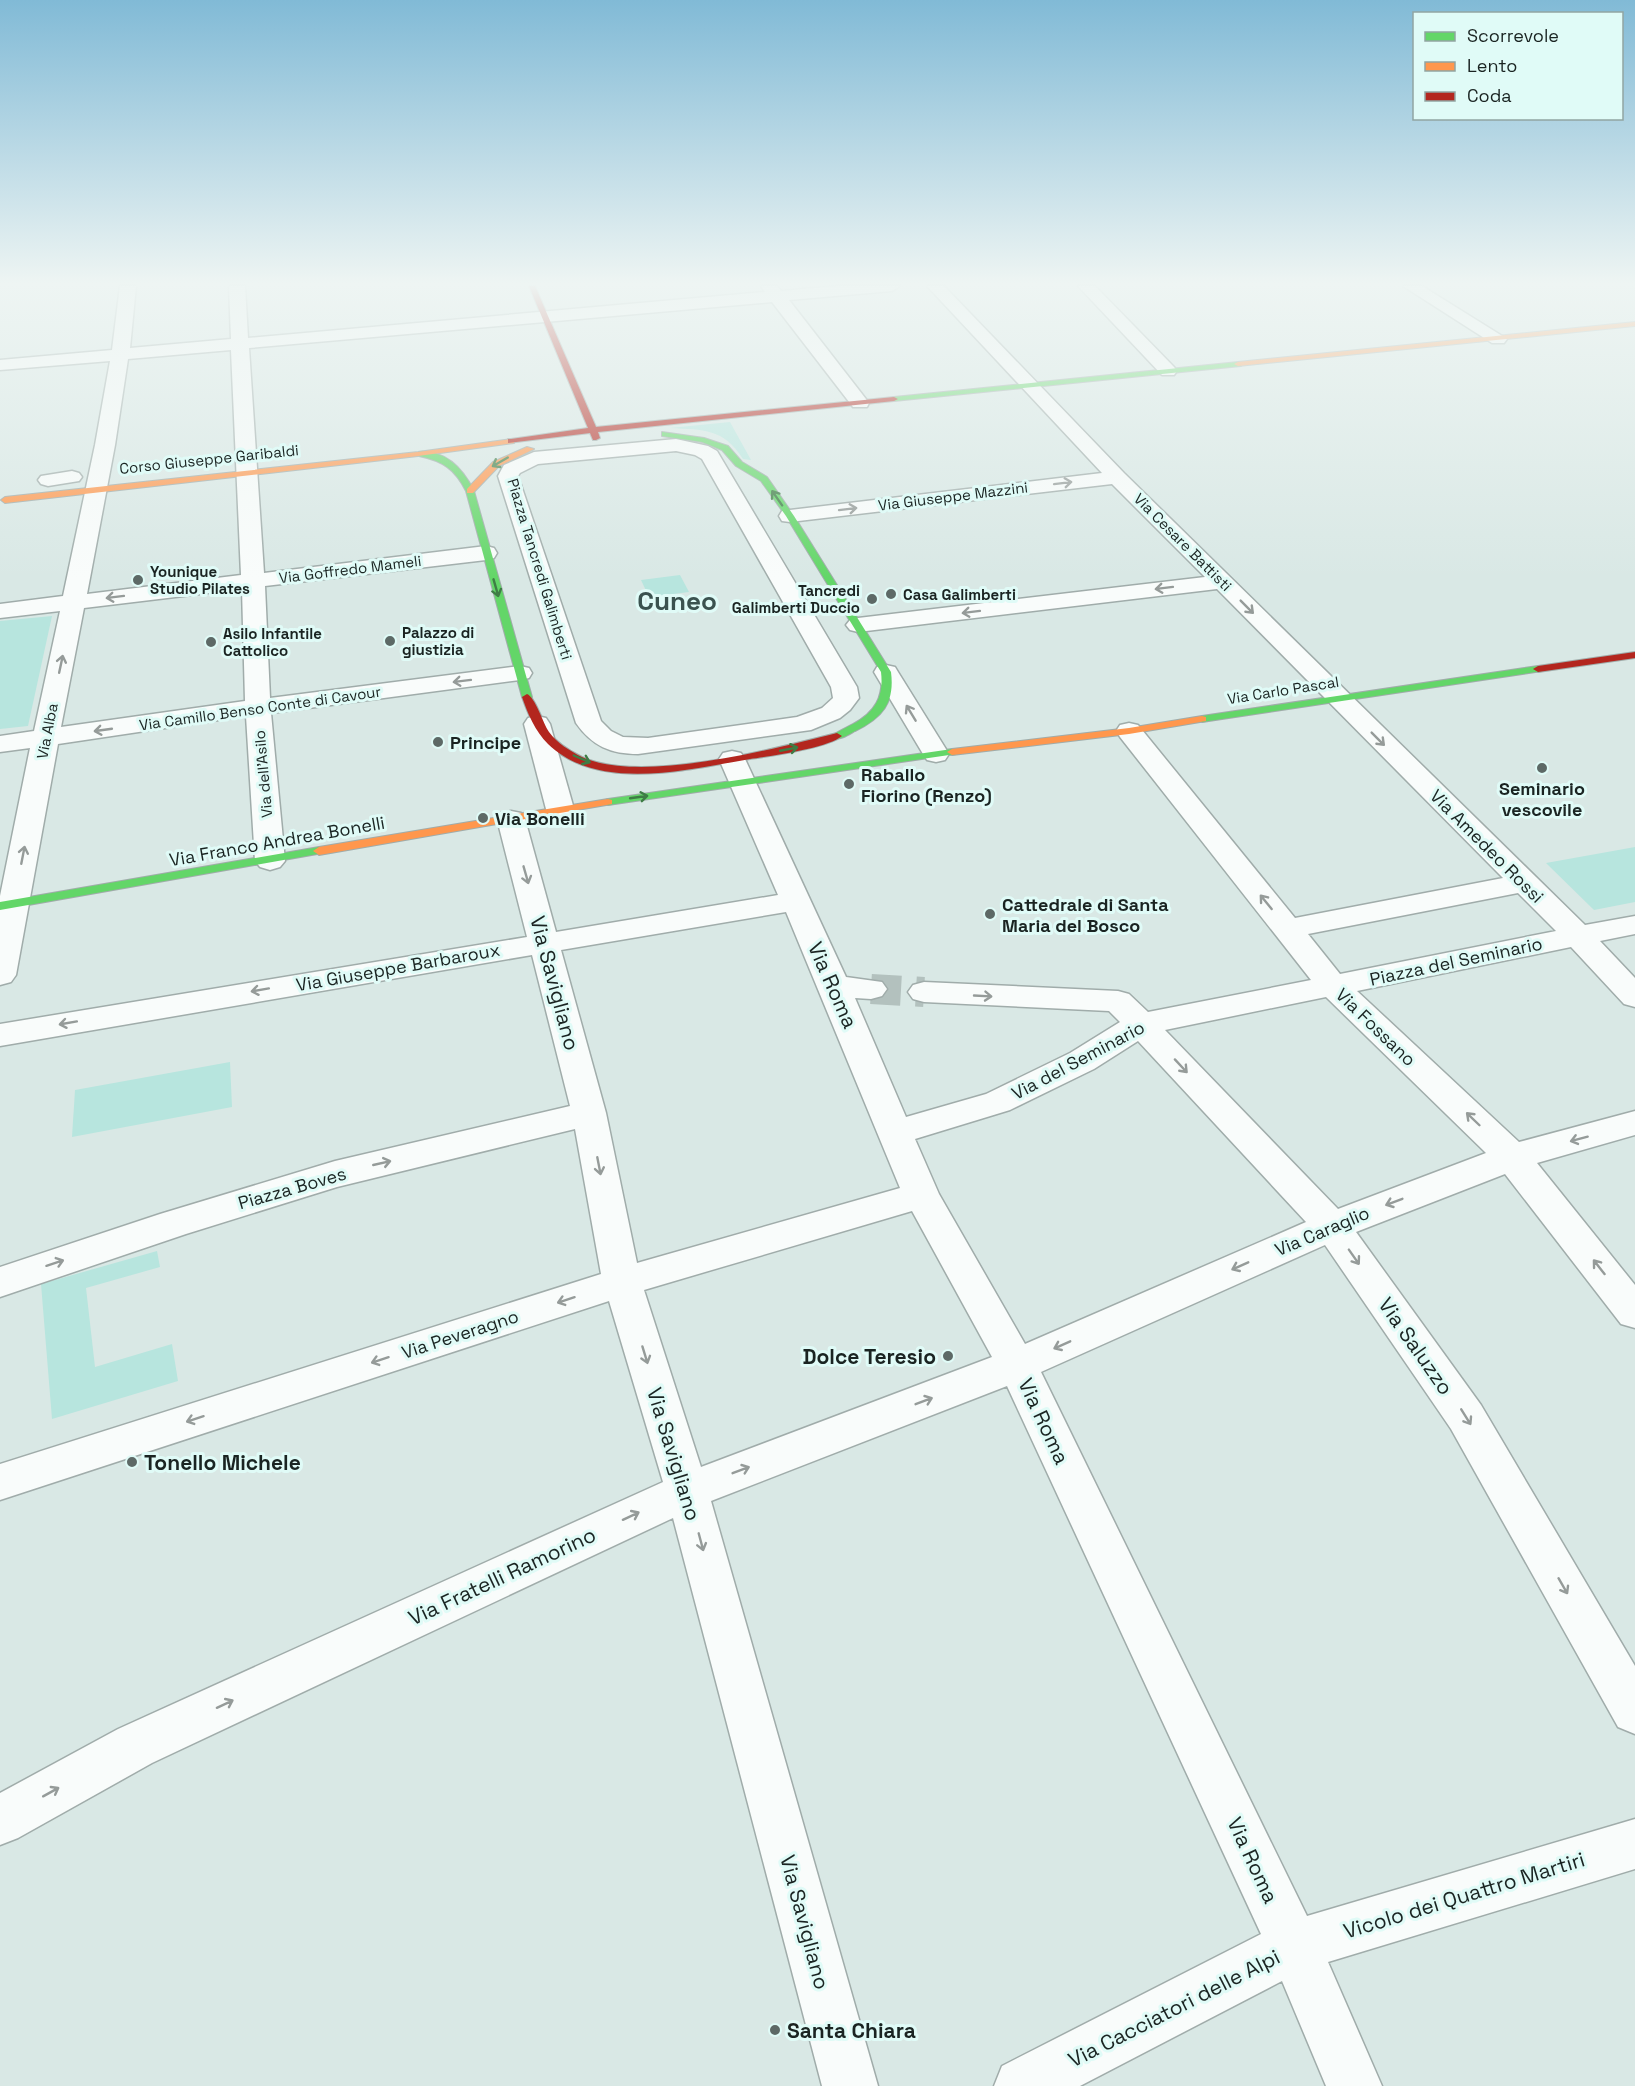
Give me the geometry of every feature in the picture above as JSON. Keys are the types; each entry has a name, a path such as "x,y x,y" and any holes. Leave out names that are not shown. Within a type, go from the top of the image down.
{"street":[{"name":"Via Alba","path":"0,975 7,905 46,738 98,488 117,383"},
{"name":"Via dell'Asilo","path":"241,383 258,707 270,861"},
{"path":"576,383 595,434"},
{"path":"845,383 860,403"},
{"name":"Via Cesare Battisti","path":"1027,383 1117,477 1337,698"},
{"name":"Piazza Tancredi Galimberti","path":"418,454 755,413 1054,383"},
{"path":"743,430 744,421 755,413"},
{"name":"Piazza Tancredi Galimberti","path":"470,491 484,472 497,462 520,452 595,434 651,434 704,440 725,448 739,464 764,472 936,754"},
{"name":"Piazza Tancredi Galimberti","path":"658,446 688,446 710,455 844,687 846,698 831,713 817,720 786,727 648,747 613,744 598,736 589,723 574,678 508,476 511,470 534,458 545,456 658,446"},
{"path":"418,454 440,458 460,468 470,491 560,809 737,770 795,748 829,739 875,714 887,698 889,686 886,672"},
{"name":"Corso Giuseppe Garibaldi","path":"2,499 418,454"},
{"path":"48,480 72,477"},
{"name":"Via Giuseppe Mazzini","path":"790,516 1117,477"},
{"name":"Via Goffredo Mameli","path":"0,611 486,553"},
{"path":"858,625 1222,582"},
{"name":"Via Carlo Pascal","path":"936,754 1129,731 1635,655"},
{"name":"Via Camillo Benso Conte di Cavour","path":"0,744 520,673"},
{"name":"Via Amedeo Rossi","path":"1337,698 1578,936 1635,998"},
{"path":"537,724 551,741 566,752 589,763 619,768 737,770 936,754"},
{"name":"Via Fossano","path":"1129,731 1333,986 1512,1157 1635,1313"},
{"name":"Via Roma","path":"737,770 796,901 852,988 896,1132 921,1194 1017,1365 1294,1946 1354,2086"},
{"name":"Via Franco Andrea Bonelli","path":"7,905 560,809"},
{"name":"Via Savigliano","path":"512,819 589,1113 622,1282 687,1491 850,2086"},
{"path":"1287,928 1524,883"},
{"name":"Via Giuseppe Barbaroux","path":"0,1035 796,901"},
{"path":"1578,936 1635,925"},
{"name":"Piazza del Seminario","path":"1333,986 1578,936"},
{"name":"Via del Seminario","path":"896,1132 998,1102 1082,1061 1141,1024 1333,986"},
{"name":"Via Saluzzo","path":"924,992 1118,1001 1141,1024 1332,1226 1466,1417 1635,1711"},
{"name":"Piazza Boves","path":"0,1282 173,1224 334,1174 589,1113"},
{"name":"Via Caraglio","path":"1017,1365 1332,1226 1512,1157 1635,1123"},
{"name":"Via Peveragno","path":"0,1482 622,1282 921,1194"},
{"name":"Via Fratelli Ramorino","path":"0,1820 135,1746 687,1491 1017,1365"},
{"name":"Vicolo dei Quattro Martiri","path":"1294,1946 1635,1844"},
{"name":"Via Cacciatori delle Alpi","path":"1022,2086 1294,1946"}],"shaded area":[{"path":"730,422 751,460 743,459 728,441 720,436 693,429 670,428"},
{"path":"680,575 689,592 649,597 641,580"},
{"path":"52,616 28,726 0,729 0,621"},
{"path":"1635,847 1635,902 1594,910 1546,863"},
{"path":"230,1062 232,1107 72,1137 75,1090"},
{"path":"157,1251 160,1267 86,1288 95,1367 172,1344 178,1381 52,1419 41,1284"}],"tunnel":[{"path":"871,989 924,992"}],"traffic: fast":[{"path":"894,399 1048,383"},
{"path":"665,434 704,440 725,448 739,464 764,479 790,516 886,672 888,685 886,696 876,713 858,726 837,736"},
{"path":"422,454 452,465 457,469 470,491 527,697"},
{"path":"1202,719 1538,669"},
{"path":"608,802 952,752"},
{"path":"0,906 319,851"}],"traffic: slow":[{"path":"5,500 418,454 511,441"},
{"path":"470,491 496,464 530,449"},
{"path":"952,752 1129,731 1202,719"},
{"path":"319,851 608,802"}],"traffic: jam":[{"path":"575,383 596,438"},
{"path":"511,441 593,430 894,399"},
{"path":"1538,669 1635,655"},
{"path":"527,697 543,731 558,747 578,759 624,770 672,769 790,749 837,736"}],"place":[{"name":"Younique Studio Pilates","path":"138,580"},
{"name":"Casa Galimberti","path":"891,594"},
{"name":"Tancredi Galimberti Duccio","path":"872,599"},
{"name":"Palazzo di giustizia","path":"390,641"},
{"name":"Asilo Infantile Cattolico","path":"211,642"},
{"name":"Principe","path":"438,742"},
{"name":"Seminario vescovile","path":"1542,768"},
{"name":"Raballo Fiorino (Renzo)","path":"849,784"},
{"name":"Via Bonelli","path":"483,818"},
{"name":"Cattedrale di Santa Maria del Bosco","path":"990,914"},
{"name":"Dolce Teresio","path":"948,1356"},
{"name":"Tonello Michele","path":"132,1462"},
{"name":"Santa Chiara","path":"775,2030"}],"district":[{"name":"Cuneo","path":"677,601"}]}
